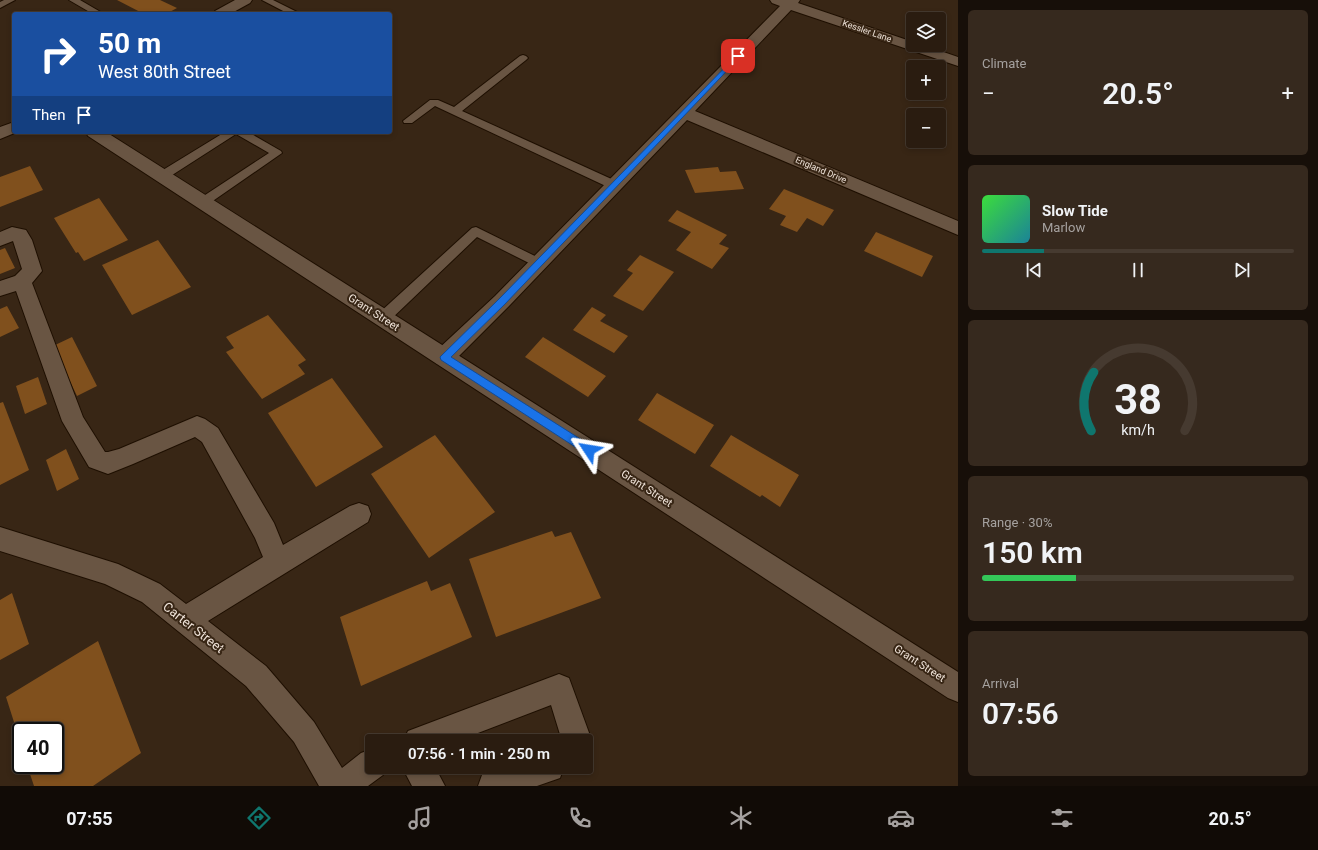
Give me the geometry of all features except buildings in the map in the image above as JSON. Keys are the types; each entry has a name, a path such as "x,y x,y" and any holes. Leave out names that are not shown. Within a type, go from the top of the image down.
{"street":[{"path":"224,12 246,0"},
{"path":"444,357 614,186 685,112 786,1"},
{"name":"Kessler Lane","path":"786,1 958,62"},
{"name":"England Drive","path":"685,112 958,228"},
{"path":"0,134 12,128"},
{"name":"Grant Street","path":"97,134 958,688"},
{"path":"0,239 12,234 19,235 23,240 32,271 22,281 0,290"},
{"path":"22,281 73,421 97,460 108,462 125,457 197,426 210,435 265,531 278,562"},
{"path":"185,620 359,514"},
{"name":"Carter Street","path":"0,539 109,573 151,593 256,676 304,732 336,786"},
{"path":"437,734 559,688 575,734"},
{"path":"343,786 365,769"},
{"path":"422,774 430,786"},
{"path":"493,786 528,774"}],"lane":[{"path":"0,5 11,0"},
{"path":"73,0 96,12"},
{"path":"266,0 294,12"},
{"path":"455,111 523,58"},
{"path":"408,121 434,102 614,186"},
{"path":"162,176 229,134"},
{"path":"202,202 277,153 244,134"},
{"path":"383,318 476,231 539,263"}],"route":[{"path":"589,450 444,357 502,301 738,56"}]}
